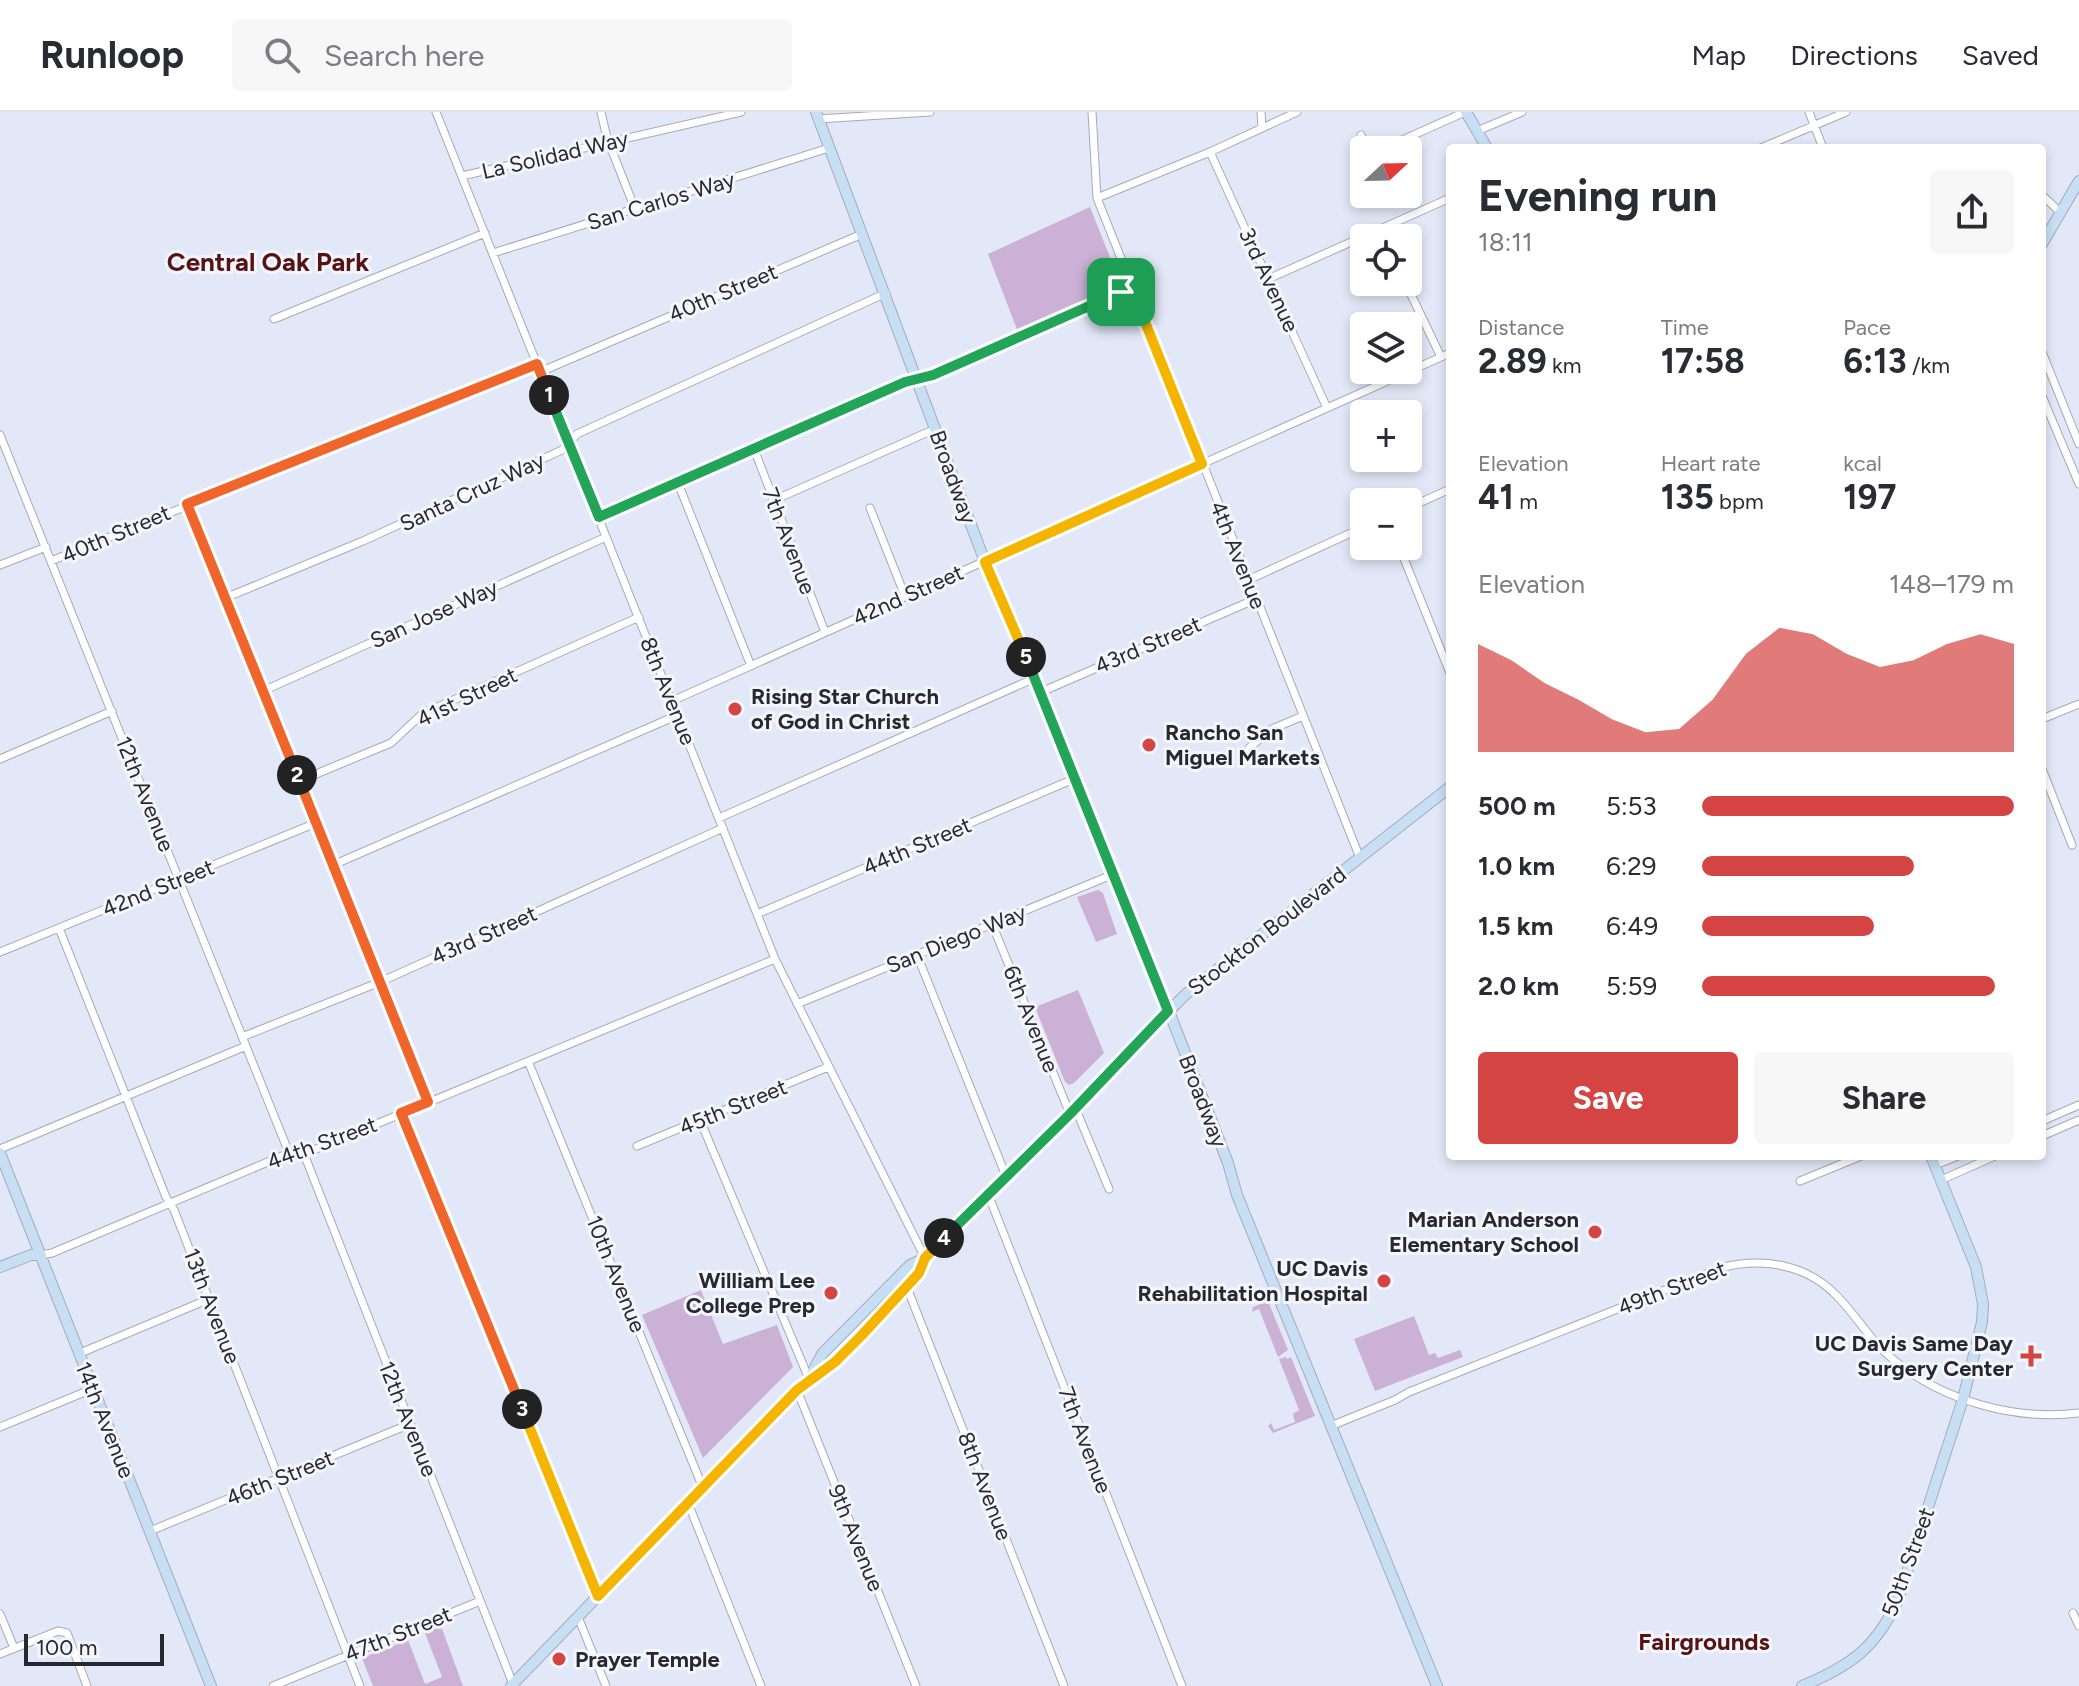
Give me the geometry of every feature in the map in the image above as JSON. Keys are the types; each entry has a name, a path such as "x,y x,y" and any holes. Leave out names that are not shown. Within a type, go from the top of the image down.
{"main road":[{"path":"1466,112 1485,144"},
{"name":"Broadway","path":"817,115 985,562 1076,778 1228,1163 1237,1195 1437,1686"},
{"path":"2046,237 2079,181"},
{"name":"Stockton Boulevard","path":"809,1379 822,1354 910,1265 925,1258 1186,994 1446,790"},
{"name":"14th Avenue","path":"0,1151 211,1686"},
{"name":"50th Street","path":"1802,1686 1836,1671 1859,1656 1890,1618 1963,1399 1979,1340 1983,1304 1976,1267 1933,1161"},
{"name":"44th Street","path":"0,1267 31,1255 41,1255"},
{"name":"Stockton Boulevard","path":"512,1685 797,1390 835,1362 919,1273 925,1258"}],"street":[{"name":"8th Avenue","path":"436,112 775,959 925,1258"},
{"path":"601,112 635,209"},
{"name":"La Solidad Way","path":"462,176 741,112"},
{"path":"817,115 930,112"},
{"name":"4th Avenue","path":"1092,112 1097,198 1360,858"},
{"path":"1261,112 1262,128"},
{"path":"1097,198 1297,112"},
{"path":"1412,136 1466,112"},
{"path":"1477,131 1522,112"},
{"path":"1809,112 1821,144"},
{"path":"1771,144 1846,112"},
{"name":"San Carlos Way","path":"493,253 829,148"},
{"name":"3rd Avenue","path":"1210,152 1327,408"},
{"path":"2046,199 2060,212"},
{"path":"1400,224 1446,200"},
{"path":"274,319 485,233"},
{"name":"40th Street","path":"51,561 187,504 538,368 862,234"},
{"path":"1268,279 1350,246"},
{"path":"599,517 1131,287"},
{"name":"Santa Cruz Way","path":"225,598 378,535 562,450 577,434 886,293"},
{"path":"1412,296 1441,357"},
{"name":"42nd Street","path":"672,701 1446,355"},
{"path":"2046,362 2079,444"},
{"path":"2046,406 2079,484"},
{"path":"772,501 935,429"},
{"name":"12th Avenue","path":"0,435 289,1153"},
{"name":"7th Avenue","path":"754,449 825,632"},
{"path":"678,483 751,666"},
{"path":"1422,502 1446,491"},
{"path":"187,504 428,1102"},
{"path":"870,508 905,596"},
{"path":"1248,580 1350,533"},
{"name":"San Jose Way","path":"263,691 606,537"},
{"name":"40th Street","path":"0,565 46,547"},
{"path":"1405,560 1446,663"},
{"name":"43rd Street","path":"1041,692 1256,599"},
{"name":"41st Street","path":"299,781 391,743 422,714 639,617"},
{"path":"719,818 1035,678"},
{"path":"2046,717 2079,704"},
{"path":"0,759 112,711"},
{"path":"333,865 678,715"},
{"path":"1249,748 1272,729 1303,716"},
{"name":"44th Street","path":"757,914 1076,778"},
{"path":"2046,779 2072,845"},
{"name":"42nd Street","path":"0,952 316,823"},
{"name":"43rd Street","path":"242,1037 380,982 723,828"},
{"name":"San Diego Way","path":"797,1004 1114,874"},
{"name":"6th Avenue","path":"992,924 1109,1189"},
{"name":"13th Avenue","path":"59,928 209,1299 360,1686"},
{"path":"917,955 1006,1176"},
{"name":"44th Street","path":"41,1255 289,1153 304,1154 775,959"},
{"path":"0,1151 246,1046"},
{"name":"10th Avenue","path":"528,1061 703,1488"},
{"name":"45th Street","path":"637,1146 828,1067"},
{"path":"2046,1119 2079,1105"},
{"path":"401,1113 598,1596"},
{"path":"700,1120 809,1379"},
{"path":"2046,1134 2079,1120"},
{"name":"12th Avenue","path":"304,1154 512,1685"},
{"path":"1800,1181 1851,1160"},
{"path":"1941,1180 1986,1160"},
{"name":"7th Avenue","path":"988,1194 1182,1686"},
{"name":"49th Street","path":"1333,1425 1720,1268 1751,1262 1786,1266 1819,1281 1838,1297 1869,1337 1894,1361 1930,1385 1963,1399 2027,1413 2079,1413"},
{"name":"8th Avenue","path":"906,1285 1064,1686"},
{"path":"78,1354 209,1299"},
{"path":"0,1427 92,1389"},
{"name":"9th Avenue","path":"797,1390 916,1686"},
{"name":"46th Street","path":"150,1531 410,1424"},
{"path":"688,1503 761,1686"},
{"name":"47th Street","path":"273,1686 480,1601"},
{"path":"2073,1613 2079,1626"},
{"path":"0,1614 14,1648"},
{"path":"578,1617 606,1686"},
{"path":"0,1654 58,1631 67,1633 87,1686"}],"shaded area":[{"path":"1090,207 1121,285 1018,332 988,254"},
{"path":"1098,890 1103,893 1117,934 1096,942 1077,897"},
{"path":"1078,990 1104,1053 1069,1085 1065,1082 1035,1007"},
{"path":"701,1290 723,1344 777,1325 793,1367 703,1458 642,1315"},
{"path":"1268,1301 1288,1350 1278,1357 1259,1309 1252,1312 1253,1307"},
{"path":"1414,1316 1429,1355 1435,1353 1438,1358 1460,1350 1463,1357 1375,1391 1354,1339"},
{"path":"1291,1357 1315,1416 1273,1433 1268,1426 1271,1423 1274,1430 1295,1422 1293,1414 1299,1410 1279,1359"},
{"path":"441,1626 463,1686 373,1686 362,1658 408,1640 425,1684 442,1677 425,1633"}],"place":[{"name":"Rising Star Church of God in Christ","path":"735,709"},
{"name":"Rancho San Miguel Markets","path":"1149,745"},
{"name":"Marian Anderson Elementary School","path":"1595,1232"},
{"name":"UC Davis Rehabilitation Hospital","path":"1384,1281"},
{"name":"William Lee College Prep","path":"831,1293"},
{"name":"UC Davis Same Day Surgery Center","path":"2031,1356"},
{"name":"Prayer Temple","path":"559,1659"}],"district":[{"name":"Central Oak Park","path":"268,262"},
{"name":"Fairgrounds","path":"1704,1641"}],"route":[{"path":"1131,287 1202,464 985,562 1041,692 1168,1011 925,1258 919,1273 861,1336 835,1362 797,1390 598,1596 401,1113 428,1102 187,504 537,364 599,517 905,382 933,375 1121,292 1131,287"}]}
